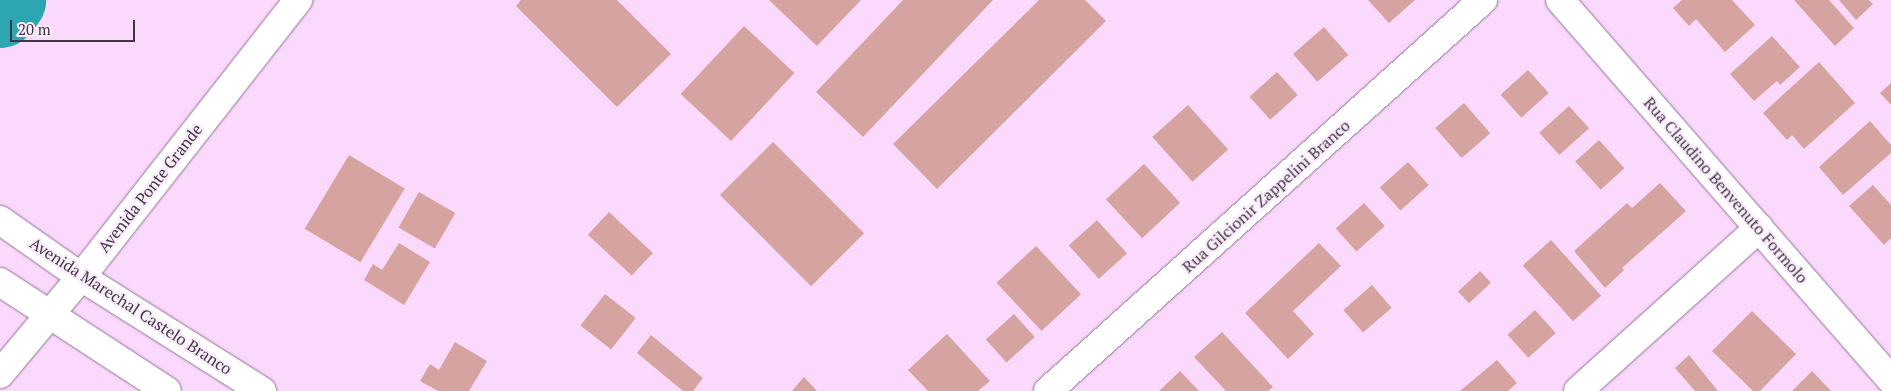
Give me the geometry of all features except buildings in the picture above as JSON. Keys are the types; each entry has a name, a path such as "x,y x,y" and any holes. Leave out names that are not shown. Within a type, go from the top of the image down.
{"street":[{"name":"Avenida Ponte Grande","path":"0,374 50,316 298,0"},
{"name":"Rua Gilcionir Zappelini Branco","path":"1048,391 1483,0"},
{"name":"Rua Claudino Benvenuto Formolo","path":"1560,0 1891,380"},
{"name":"Avenida Marechal Castelo Branco","path":"0,220 81,277 262,391"},
{"path":"1578,391 1759,228"},
{"path":"0,282 166,391"}],"waterway":[{"path":"0,10 8,0"}]}
